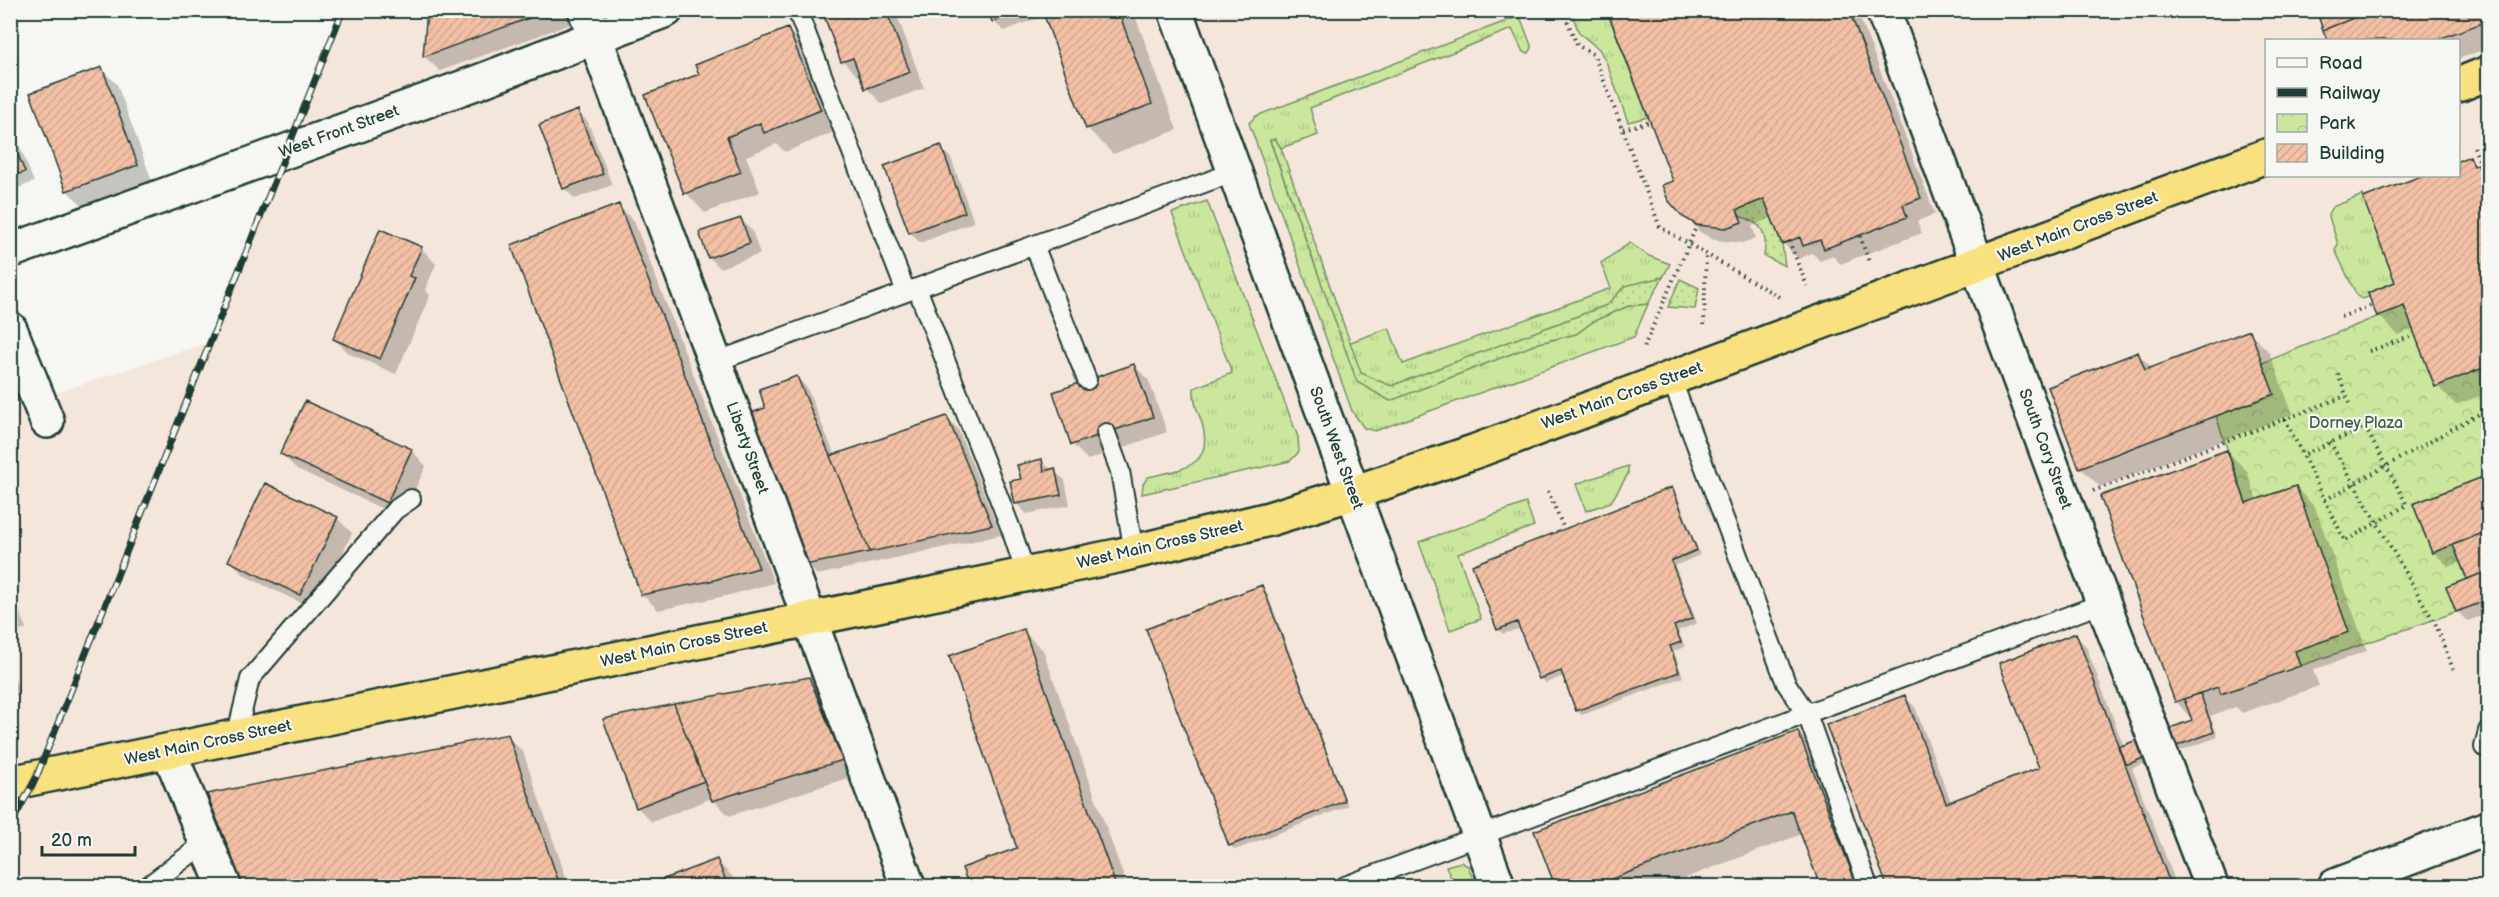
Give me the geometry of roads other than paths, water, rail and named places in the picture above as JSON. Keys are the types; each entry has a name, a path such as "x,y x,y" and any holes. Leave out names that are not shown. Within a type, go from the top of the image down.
{"highway":[{"path":"2460,84 2488,74"},
{"name":"West Main Cross Street","path":"10,783 1134,552 1253,523 1353,493 1476,451 2265,156"}],"street":[{"name":"West Front Street","path":"10,251 478,82 590,23 666,10"},
{"name":"South West Street","path":"1175,10 1498,886"},
{"name":"South Cory Street","path":"1883,10 2065,502 2211,886"},
{"name":"Liberty Street","path":"590,23 780,537 808,620 908,886"},
{"path":"10,329 47,422"},
{"path":"169,751 224,886"},
{"path":"2335,886 2488,828"}],"lane":[{"path":"797,10 1011,529 1026,574"},
{"path":"715,362 1234,172"},
{"path":"1034,245 1088,380"},
{"path":"1671,378 1786,683 1808,714 1868,886"},
{"path":"1106,433 1120,471 1134,552"},
{"path":"236,737 250,679 395,510 411,499"},
{"path":"1345,886 2103,603"},
{"path":"148,886 206,842"}],"railway":[{"path":"10,826 36,778 343,10"}],"park label":[{"name":"Dorney Plaza","path":"2356,423"}]}
